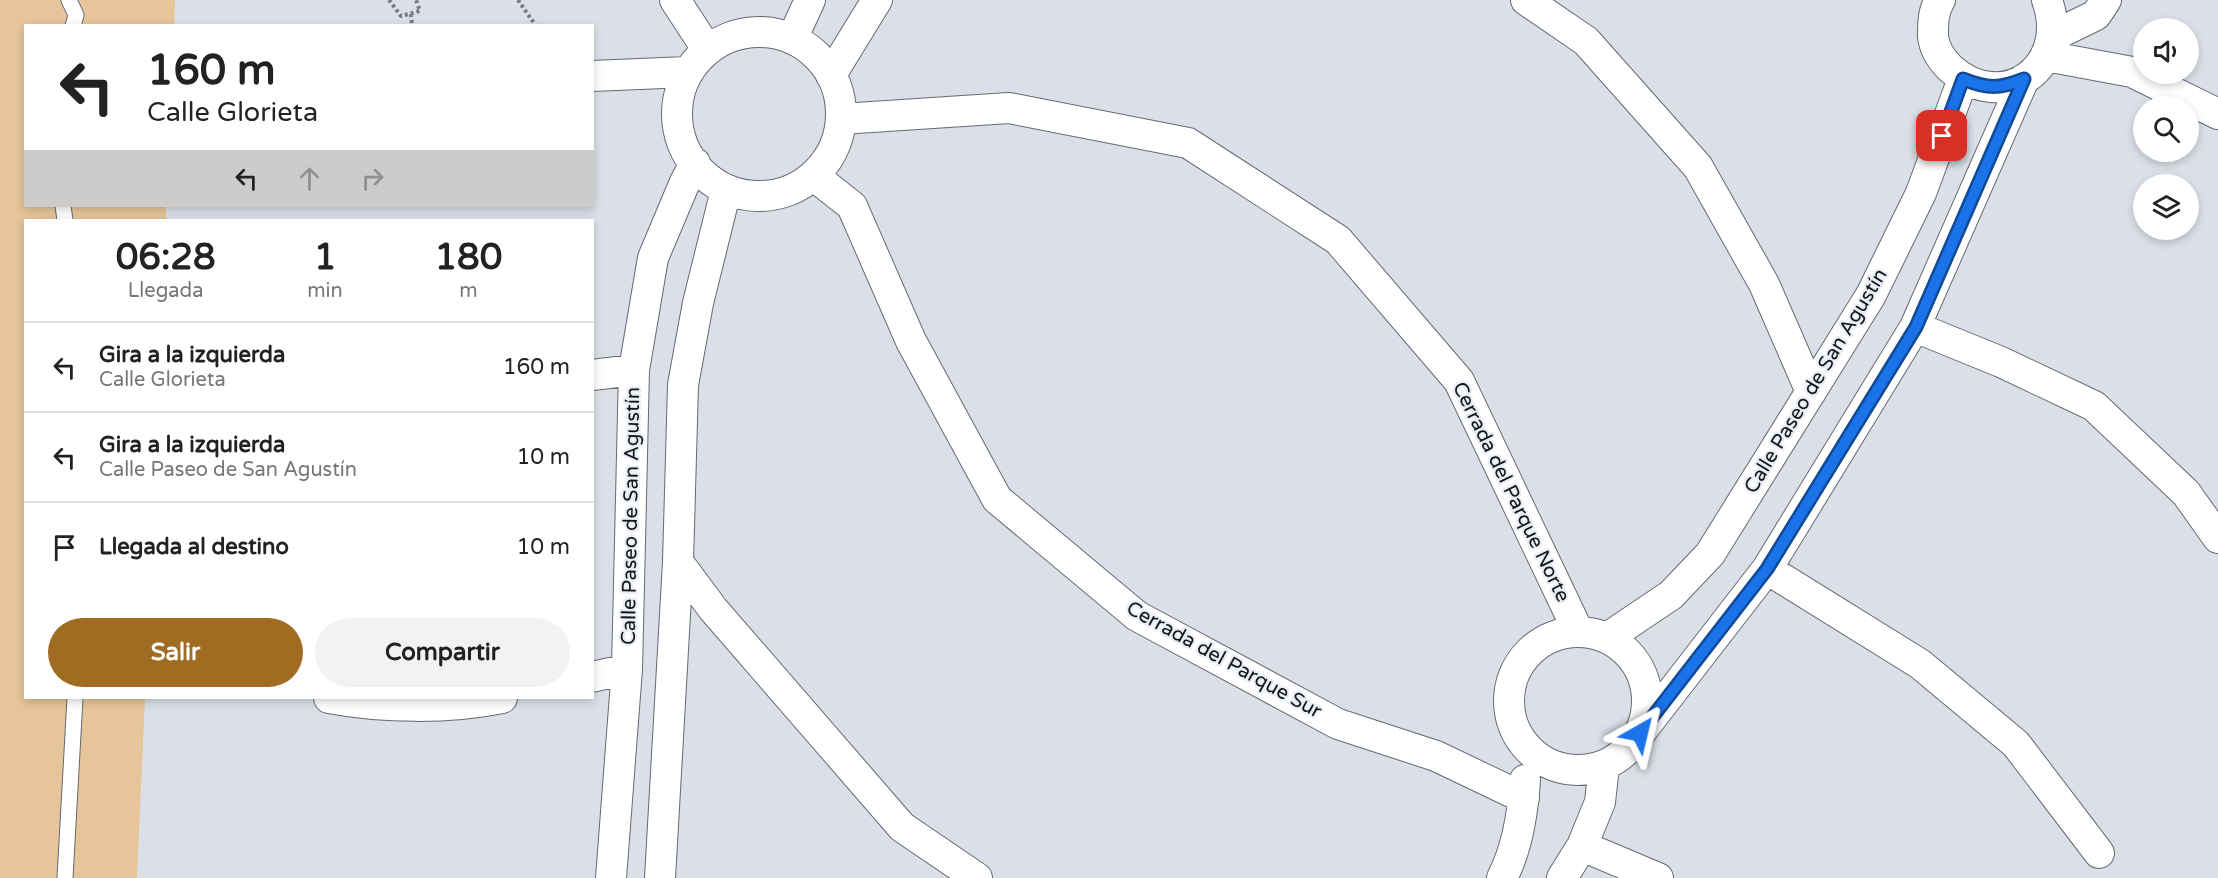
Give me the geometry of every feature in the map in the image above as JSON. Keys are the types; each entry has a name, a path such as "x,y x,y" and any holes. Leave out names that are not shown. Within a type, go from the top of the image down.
{"street":[{"path":"675,0 707,49"},
{"path":"792,39 810,0"},
{"path":"831,75 877,0"},
{"path":"1526,0 1586,41 1698,167 1764,284 1811,392"},
{"path":"1932,7 1934,41 1942,60 1963,79 1983,87 2003,87 2024,79 2040,65 2049,46 2052,15 2047,0"},
{"path":"2049,46 2096,15 2106,0"},
{"path":"762,32 792,39 813,52 831,75 838,92 841,119 831,154 814,176 800,185 774,195 762,196 726,190 703,174 681,144 676,116 677,100 687,72 707,49 732,36 762,32"},
{"path":"2049,46 2132,72 2218,114"},
{"path":"594,76 687,72"},
{"name":"Calle Paseo de San Agustín","path":"1607,638 1671,595 1710,554 1871,295 1921,193 1963,79"},
{"path":"1640,733 1647,710 1644,679 1627,652 1607,638 1578,631 1554,636 1535,645 1518,663 1509,685 1508,706 1513,730 1527,750 1546,764 1570,771 1604,766 1625,753 1767,569 1916,327 2024,79"},
{"name":"Cerrada del Parque Norte","path":"841,119 1009,108 1188,143 1338,240 1459,381 1578,631"},
{"name":"Calle Paseo de San Agustín","path":"611,878 627,669 634,370 653,258 695,164"},
{"name":"Cerrada del Parque Sur","path":"814,176 852,206 911,341 997,500 1137,616 1338,724 1436,756 1524,798"},
{"path":"660,878 678,562 683,385 698,303 726,190"},
{"path":"1916,327 2001,362 2094,406 2186,494 2218,538"},
{"path":"594,375 634,370"},
{"path":"678,562 713,609 902,827 976,878"},
{"path":"1767,569 1920,664 2016,744 2098,854"},
{"path":"594,677 627,669"},
{"path":"335,699 364,704 471,704 497,699"},
{"path":"1502,878 1510,863 1524,798 1527,750"},
{"path":"1562,878 1582,846 1600,802 1604,766"},
{"path":"1582,846 1658,878"}],"lane":[{"path":"69,0 76,13"},
{"path":"65,878 75,699"}],"path":[{"path":"389,0 401,16 420,11 416,0"},
{"path":"518,0 535,24"},
{"path":"411,14 412,24"}],"shaded area":[{"path":"0,0 175,0 174,24 24,24 24,207 166,207 166,219 24,219 24,699 145,699 137,878 0,878"}],"route":[{"path":"1640,733 1767,569 1916,327 2024,79 2003,87 1983,87 1963,79 1942,136"}]}
